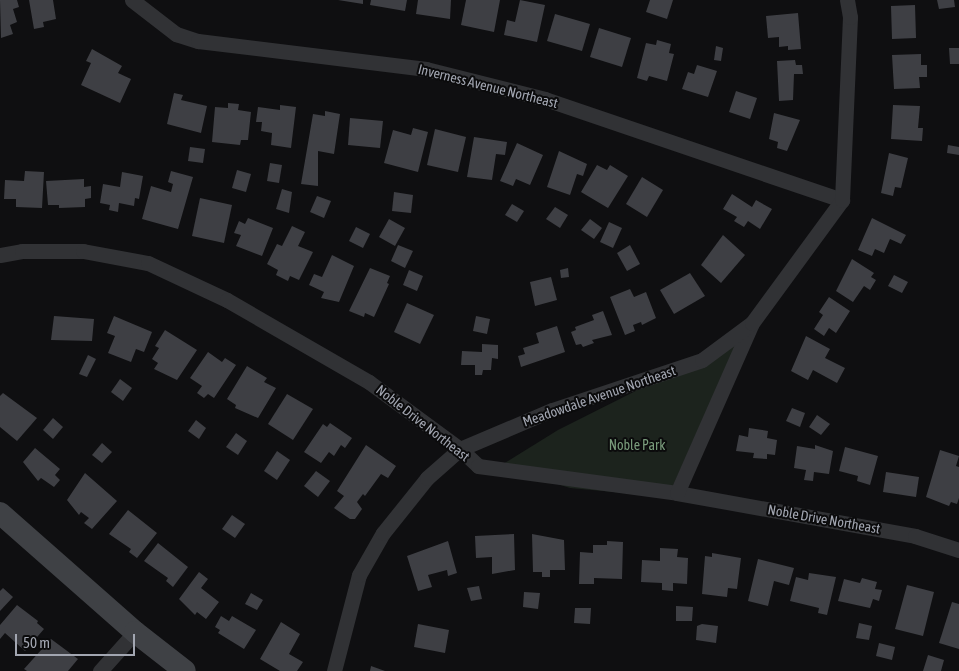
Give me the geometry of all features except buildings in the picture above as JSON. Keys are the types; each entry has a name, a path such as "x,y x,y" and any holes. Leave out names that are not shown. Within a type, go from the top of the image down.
{"street":[{"name":"Inverness Avenue Northeast","path":"132,0 176,34 198,41 426,69 545,99 842,200"},
{"path":"842,200 850,17 847,0"},
{"name":"Meadowdale Avenue Northeast","path":"677,492 752,323 842,200"},
{"name":"Noble Drive Northeast","path":"0,255 22,251 83,250 148,263 227,300 369,382 460,449 478,466 677,492 916,536 959,550"},
{"name":"Meadowdale Avenue Northeast","path":"334,671 359,575 383,533 416,492 460,449 552,410 702,360 752,323"},
{"path":"0,513 135,632 185,671"},
{"path":"100,671 135,632"}],"green space":[{"name":"Noble Park","path":"739,339 668,497 570,488 500,466 558,430"}]}
